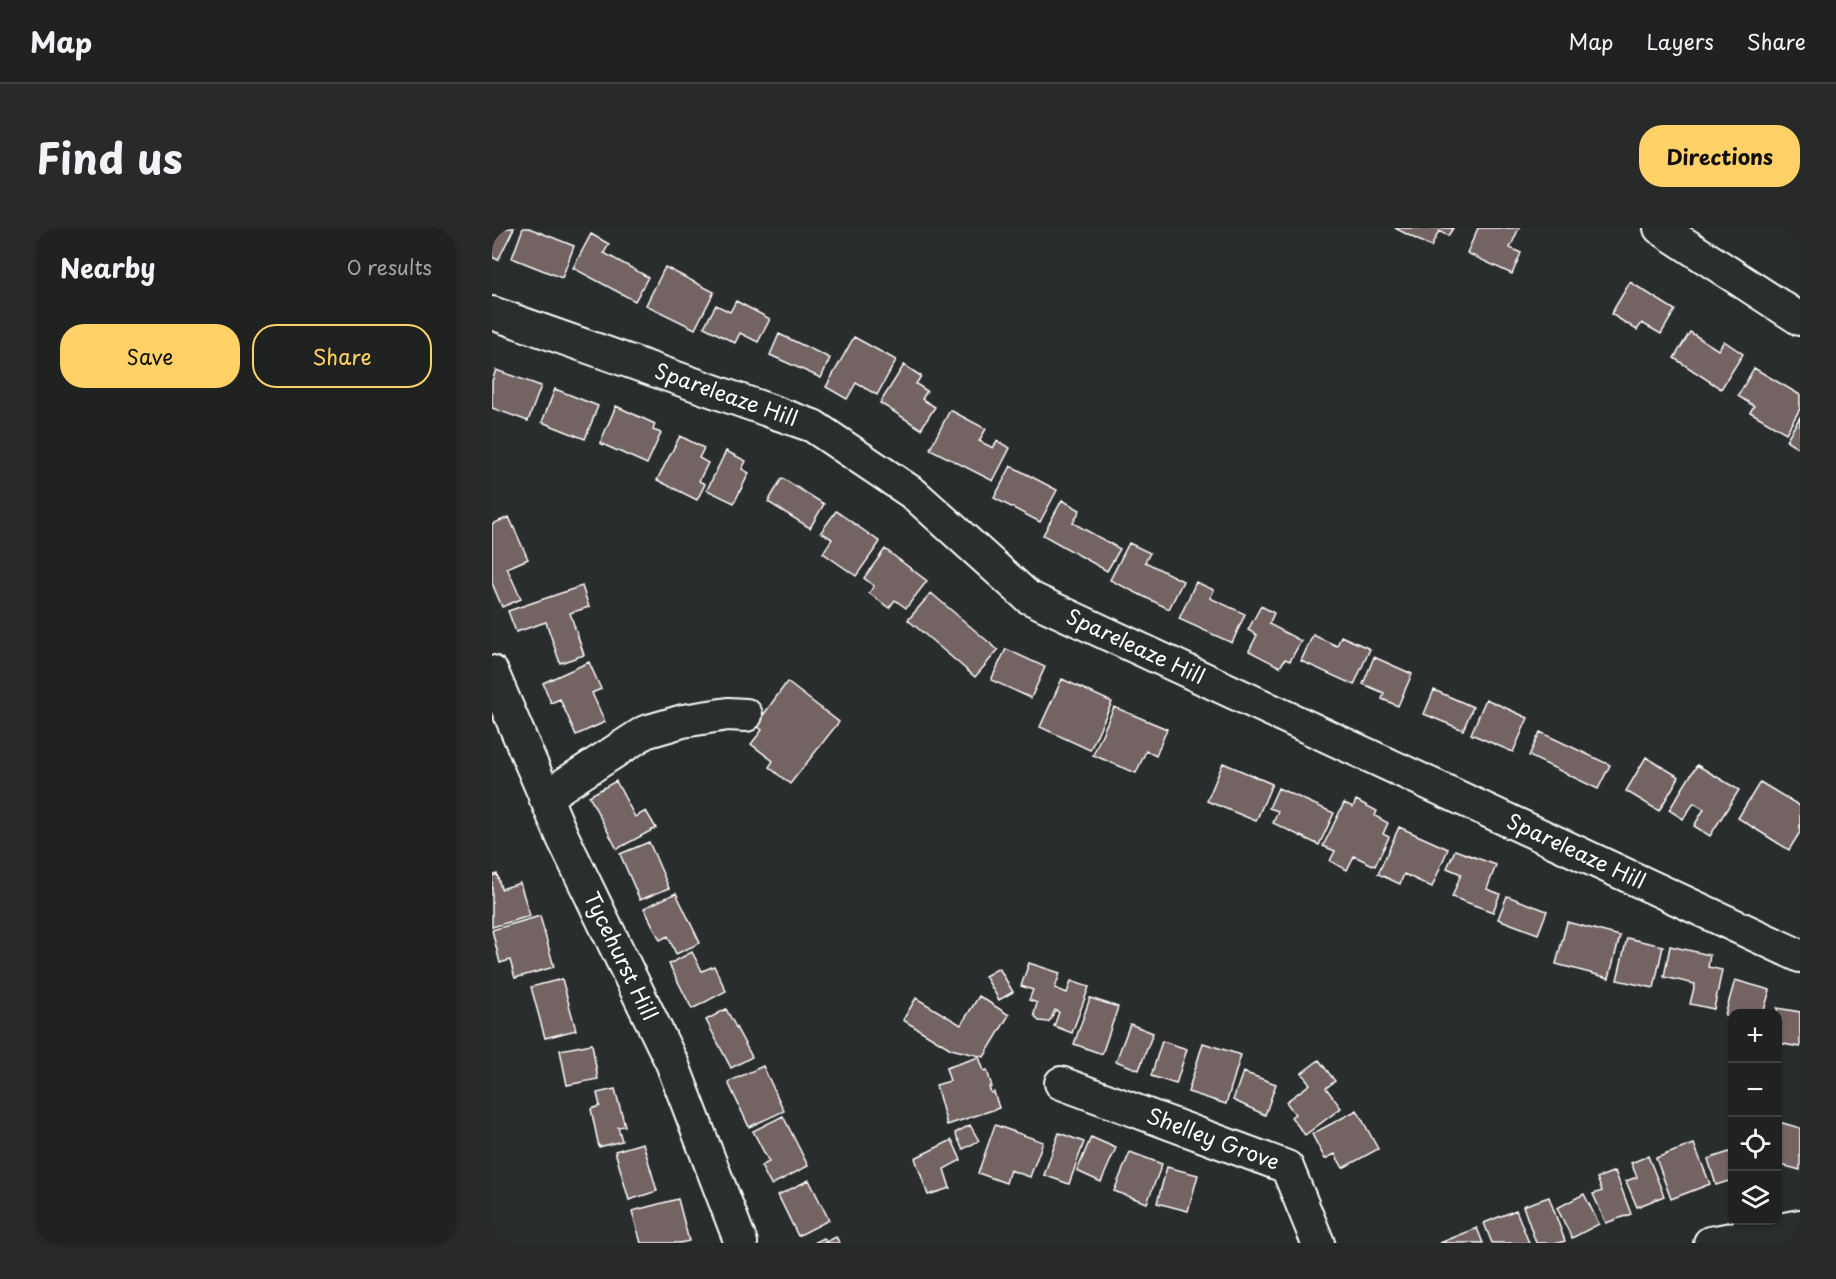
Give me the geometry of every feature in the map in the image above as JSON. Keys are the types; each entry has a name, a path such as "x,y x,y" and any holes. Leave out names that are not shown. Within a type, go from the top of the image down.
{"street":[{"path":"1659,228 1800,319"},
{"name":"Spareleaze Hill","path":"492,313 813,426 915,494 1028,597 1800,956"},
{"name":"Tycehurst Hill","path":"492,672 563,838 672,1063 741,1243"},
{"path":"545,797 645,732 683,721 728,714 746,715"},
{"name":"Shelley Grove","path":"1061,1083 1287,1167 1318,1243"},
{"path":"1710,1243 1800,1226"}],"building":[{"path":"492,228 514,228 498,260 492,257"},
{"path":"523,228 529,228 574,246 562,278 512,258"},
{"path":"1395,228 1453,228 1448,236 1439,231 1431,247"},
{"path":"1478,228 1519,228 1510,248 1521,253 1512,274 1467,253"},
{"path":"591,234 609,244 604,253 648,277 635,301 573,268"},
{"path":"665,267 714,292 695,329 646,305"},
{"path":"1630,282 1675,310 1661,334 1642,323 1637,330 1611,314"},
{"path":"736,301 770,319 758,342 740,333 735,343 704,327 716,305 730,312"},
{"path":"1690,332 1718,350 1724,341 1743,354 1721,389 1674,358"},
{"path":"779,334 830,358 821,378 770,355"},
{"path":"854,337 896,360 877,395 856,383 847,399 826,387"},
{"path":"904,365 921,376 916,384 927,391 922,399 935,407 921,429 880,403"},
{"path":"1754,368 1800,395 1800,409 1786,433 1750,412 1754,406 1738,396"},
{"path":"496,370 541,386 528,421 492,408 492,381"},
{"path":"555,389 598,406 585,439 542,422"},
{"path":"616,406 655,424 653,430 661,433 647,464 600,443"},
{"path":"950,410 986,429 979,441 993,448 997,441 1010,448 993,481 930,449"},
{"path":"1800,417 1800,449 1786,440"},
{"path":"680,436 704,448 699,458 708,463 699,481 705,484 697,500 657,480"},
{"path":"726,451 746,461 742,469 749,473 734,503 707,490"},
{"path":"1011,466 1057,490 1040,522 994,498"},
{"path":"782,478 824,504 810,528 768,502"},
{"path":"1062,500 1080,510 1073,523 1120,549 1107,571 1043,535"},
{"path":"836,511 880,542 856,576 823,553 832,539 821,532"},
{"path":"509,517 528,559 507,568 521,599 502,607 492,583 492,524"},
{"path":"1129,543 1150,553 1145,562 1183,581 1169,609 1110,580"},
{"path":"885,549 927,581 906,608 895,600 889,608 869,593 874,586 864,578"},
{"path":"1196,582 1214,590 1210,598 1245,614 1232,643 1179,619"},
{"path":"582,586 589,607 570,613 584,655 560,663 546,622 516,632 508,611"},
{"path":"931,593 998,650 975,677 908,620"},
{"path":"1261,606 1274,613 1269,624 1301,641 1290,661 1285,659 1280,667 1249,651 1257,635 1248,630"},
{"path":"1313,635 1337,646 1341,636 1370,649 1354,685 1301,661"},
{"path":"1006,649 1045,667 1031,698 991,680"},
{"path":"1374,657 1412,674 1398,706 1382,699 1384,693 1363,684"},
{"path":"589,662 601,689 592,693 605,722 576,735 560,699 551,703 543,683"},
{"path":"1062,679 1112,702 1090,750 1040,727"},
{"path":"787,682 839,722 790,784 769,767 773,761 751,744 762,730 756,725"},
{"path":"1434,690 1473,707 1463,730 1424,714"},
{"path":"1486,699 1528,718 1513,752 1471,734"},
{"path":"1114,707 1167,729 1156,756 1146,751 1136,773 1093,755"},
{"path":"1540,732 1610,765 1598,789 1529,756"},
{"path":"1646,757 1679,777 1659,811 1626,791"},
{"path":"1223,763 1272,784 1256,821 1207,801"},
{"path":"1697,765 1739,790 1710,836 1694,826 1704,809 1694,803 1683,819 1669,810"},
{"path":"616,781 635,817 646,811 656,828 617,849 589,796"},
{"path":"1760,782 1800,806 1800,832 1789,850 1738,818"},
{"path":"1278,788 1334,813 1319,845 1273,823 1278,811 1269,808"},
{"path":"1356,800 1377,811 1375,816 1388,823 1383,834 1389,837 1375,866 1354,856 1347,870 1330,861 1335,851 1323,846 1344,803 1353,807"},
{"path":"1399,827 1448,849 1432,887 1404,874 1400,884 1378,874"},
{"path":"649,842 669,888 640,900 620,854"},
{"path":"1455,850 1496,865 1487,889 1500,894 1493,912 1452,897 1461,874 1447,868"},
{"path":"497,874 501,889 520,883 530,916 492,927 492,876"},
{"path":"676,893 700,943 676,954 668,936 660,940 644,908"},
{"path":"1507,896 1547,911 1538,934 1498,919"},
{"path":"540,916 554,967 515,978 510,960 500,963 492,930"},
{"path":"1567,922 1620,936 1609,978 1556,964"},
{"path":"1627,938 1663,946 1654,988 1617,980"},
{"path":"1670,946 1710,955 1708,967 1722,970 1714,1009 1690,1004 1695,984 1664,977"},
{"path":"692,952 702,971 714,966 726,991 692,1009 669,964"},
{"path":"1029,963 1060,973 1055,988 1067,993 1071,981 1089,987 1072,1033 1054,1026 1059,1012 1055,1010 1048,1022 1039,1021 1036,1018 1034,1014 1037,1003 1029,1000 1033,990 1021,986"},
{"path":"999,968 1013,992 999,1000 985,976"},
{"path":"562,979 576,1030 545,1038 531,987"},
{"path":"1735,980 1770,990 1764,1009 1728,1009 1728,1016 1725,1015"},
{"path":"979,996 1009,1015 984,1057 951,1049 903,1020 916,998 961,1025"},
{"path":"1090,998 1118,1007 1102,1054 1074,1044"},
{"path":"1777,1008 1800,1012 1800,1047 1782,1044 1782,1009"},
{"path":"726,1009 752,1057 731,1068 706,1020"},
{"path":"1130,1024 1153,1033 1139,1070 1116,1061"},
{"path":"1162,1041 1187,1049 1176,1084 1151,1076"},
{"path":"1203,1043 1241,1055 1226,1104 1188,1092"},
{"path":"592,1044 598,1079 567,1085 560,1050"},
{"path":"979,1057 984,1071 987,1070 992,1087 989,1087 991,1093 994,1092 999,1108 947,1125 936,1085 950,1081 946,1068"},
{"path":"1319,1060 1335,1081 1326,1088 1341,1108 1305,1135 1291,1117 1295,1114 1286,1102 1310,1084 1302,1073"},
{"path":"763,1066 784,1111 749,1127 728,1082"},
{"path":"1243,1072 1276,1084 1265,1115 1233,1100"},
{"path":"615,1089 625,1126 618,1127 622,1141 599,1147 591,1109 600,1106 597,1093"},
{"path":"1357,1110 1378,1149 1343,1168 1335,1154 1325,1159 1312,1134"},
{"path":"783,1116 808,1166 771,1185 761,1166 769,1162 753,1131"},
{"path":"1782,1123 1800,1128 1800,1170 1782,1165"},
{"path":"970,1125 979,1141 963,1149 955,1133"},
{"path":"995,1125 1043,1142 1030,1177 1010,1170 1006,1183 978,1173"},
{"path":"1059,1133 1084,1142 1069,1184 1044,1175"},
{"path":"1091,1137 1116,1148 1101,1182 1077,1171"},
{"path":"952,1140 961,1160 944,1169 950,1188 928,1195 915,1158"},
{"path":"643,1143 657,1191 629,1200 615,1151"},
{"path":"1694,1144 1710,1184 1671,1199 1656,1158"},
{"path":"1130,1152 1162,1164 1147,1203 1114,1191"},
{"path":"1728,1152 1728,1181 1716,1185 1708,1159"},
{"path":"1648,1156 1664,1196 1637,1207 1626,1181 1637,1177 1631,1163"},
{"path":"1167,1167 1198,1175 1188,1211 1157,1203"},
{"path":"1615,1171 1631,1214 1606,1223 1593,1194 1602,1191 1597,1178"},
{"path":"809,1180 829,1220 798,1236 778,1195"},
{"path":"1584,1194 1599,1224 1572,1238 1557,1208"},
{"path":"1549,1197 1565,1241 1536,1243 1523,1206"},
{"path":"678,1199 689,1241 641,1243 632,1211"},
{"path":"1516,1210 1529,1243 1492,1243 1484,1223"},
{"path":"1477,1228 1483,1243 1440,1243"},
{"path":"836,1237 840,1243 814,1243 824,1238 826,1242"}]}
